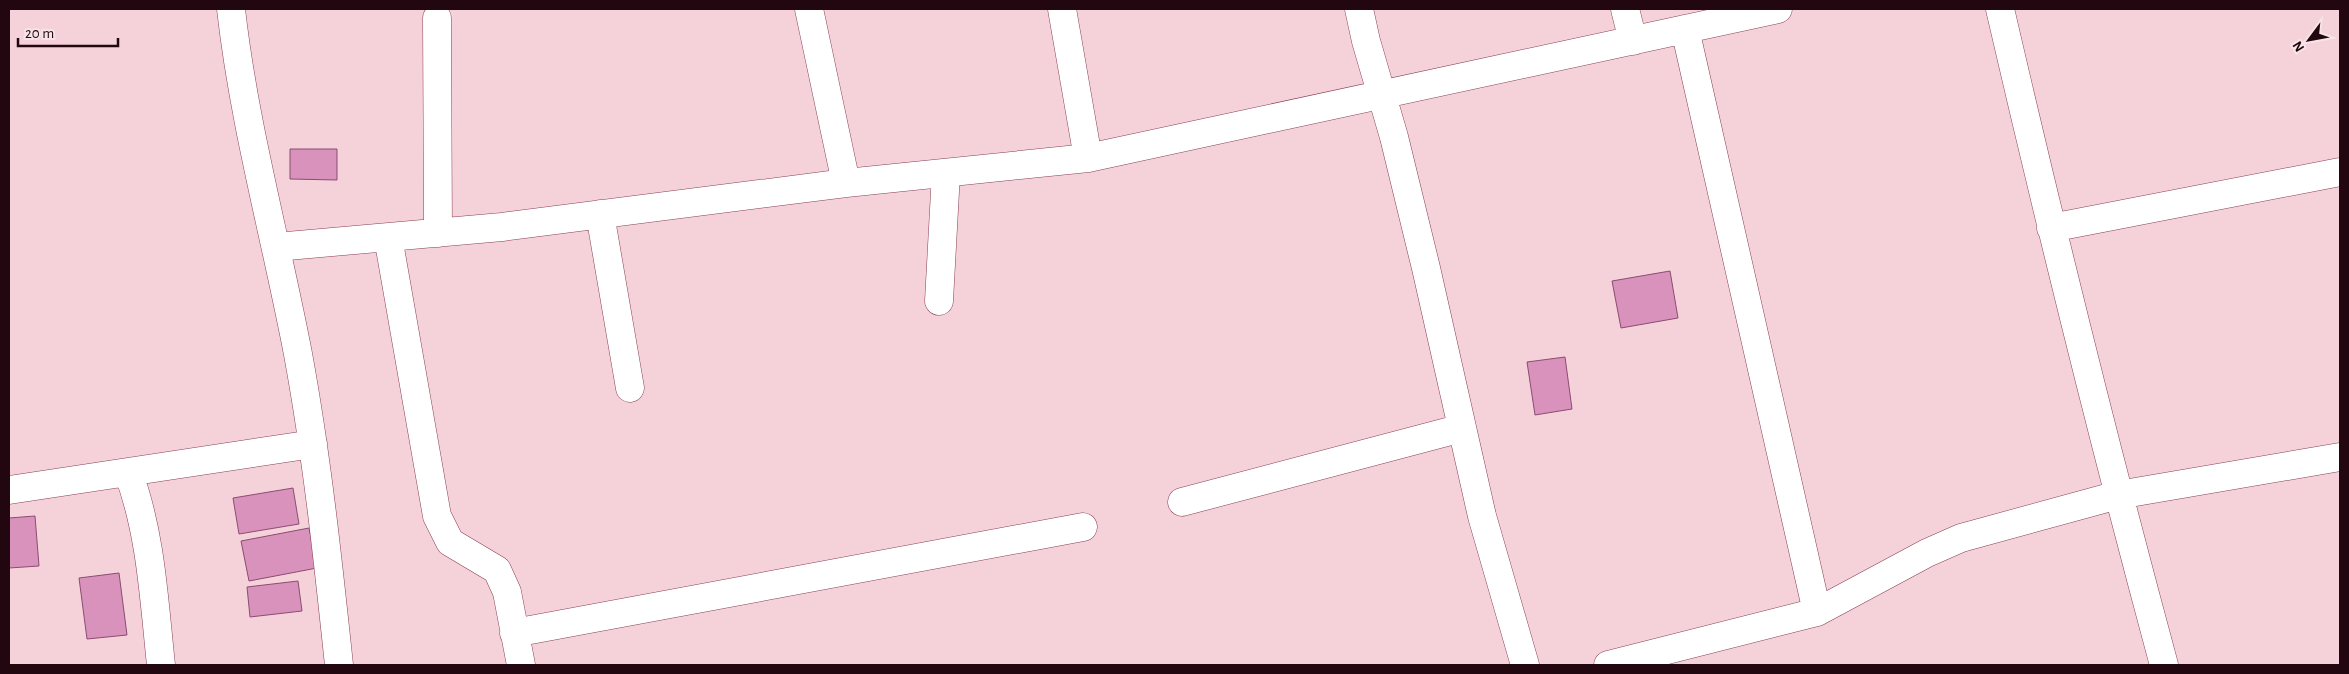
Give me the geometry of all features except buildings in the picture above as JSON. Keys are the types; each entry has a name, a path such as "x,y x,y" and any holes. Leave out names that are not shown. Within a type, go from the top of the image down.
{"street":[{"path":"231,9 242,82 314,444 339,665"},
{"path":"809,9 846,183"},
{"path":"1062,9 1088,158"},
{"path":"1359,9 1426,268 1485,526 1525,665"},
{"path":"1625,9 1633,41"},
{"path":"276,247 438,233 846,183 1088,158 1778,9"},
{"path":"2000,9 2051,228 2118,495 2164,665"},
{"path":"437,18 438,233"},
{"path":"1685,29 1817,612"},
{"path":"2051,228 2340,172"},
{"path":"939,301 946,173"},
{"path":"600,214 630,388"},
{"path":"388,237 437,516 450,542 497,570 507,592 521,665"},
{"path":"1182,502 1462,428"},
{"path":"9,490 314,444"},
{"path":"1608,665 1817,612 1927,553 1961,538 2118,495 2340,457"},
{"path":"128,472 139,502 147,542 161,665"},
{"path":"514,633 1083,527"}]}
